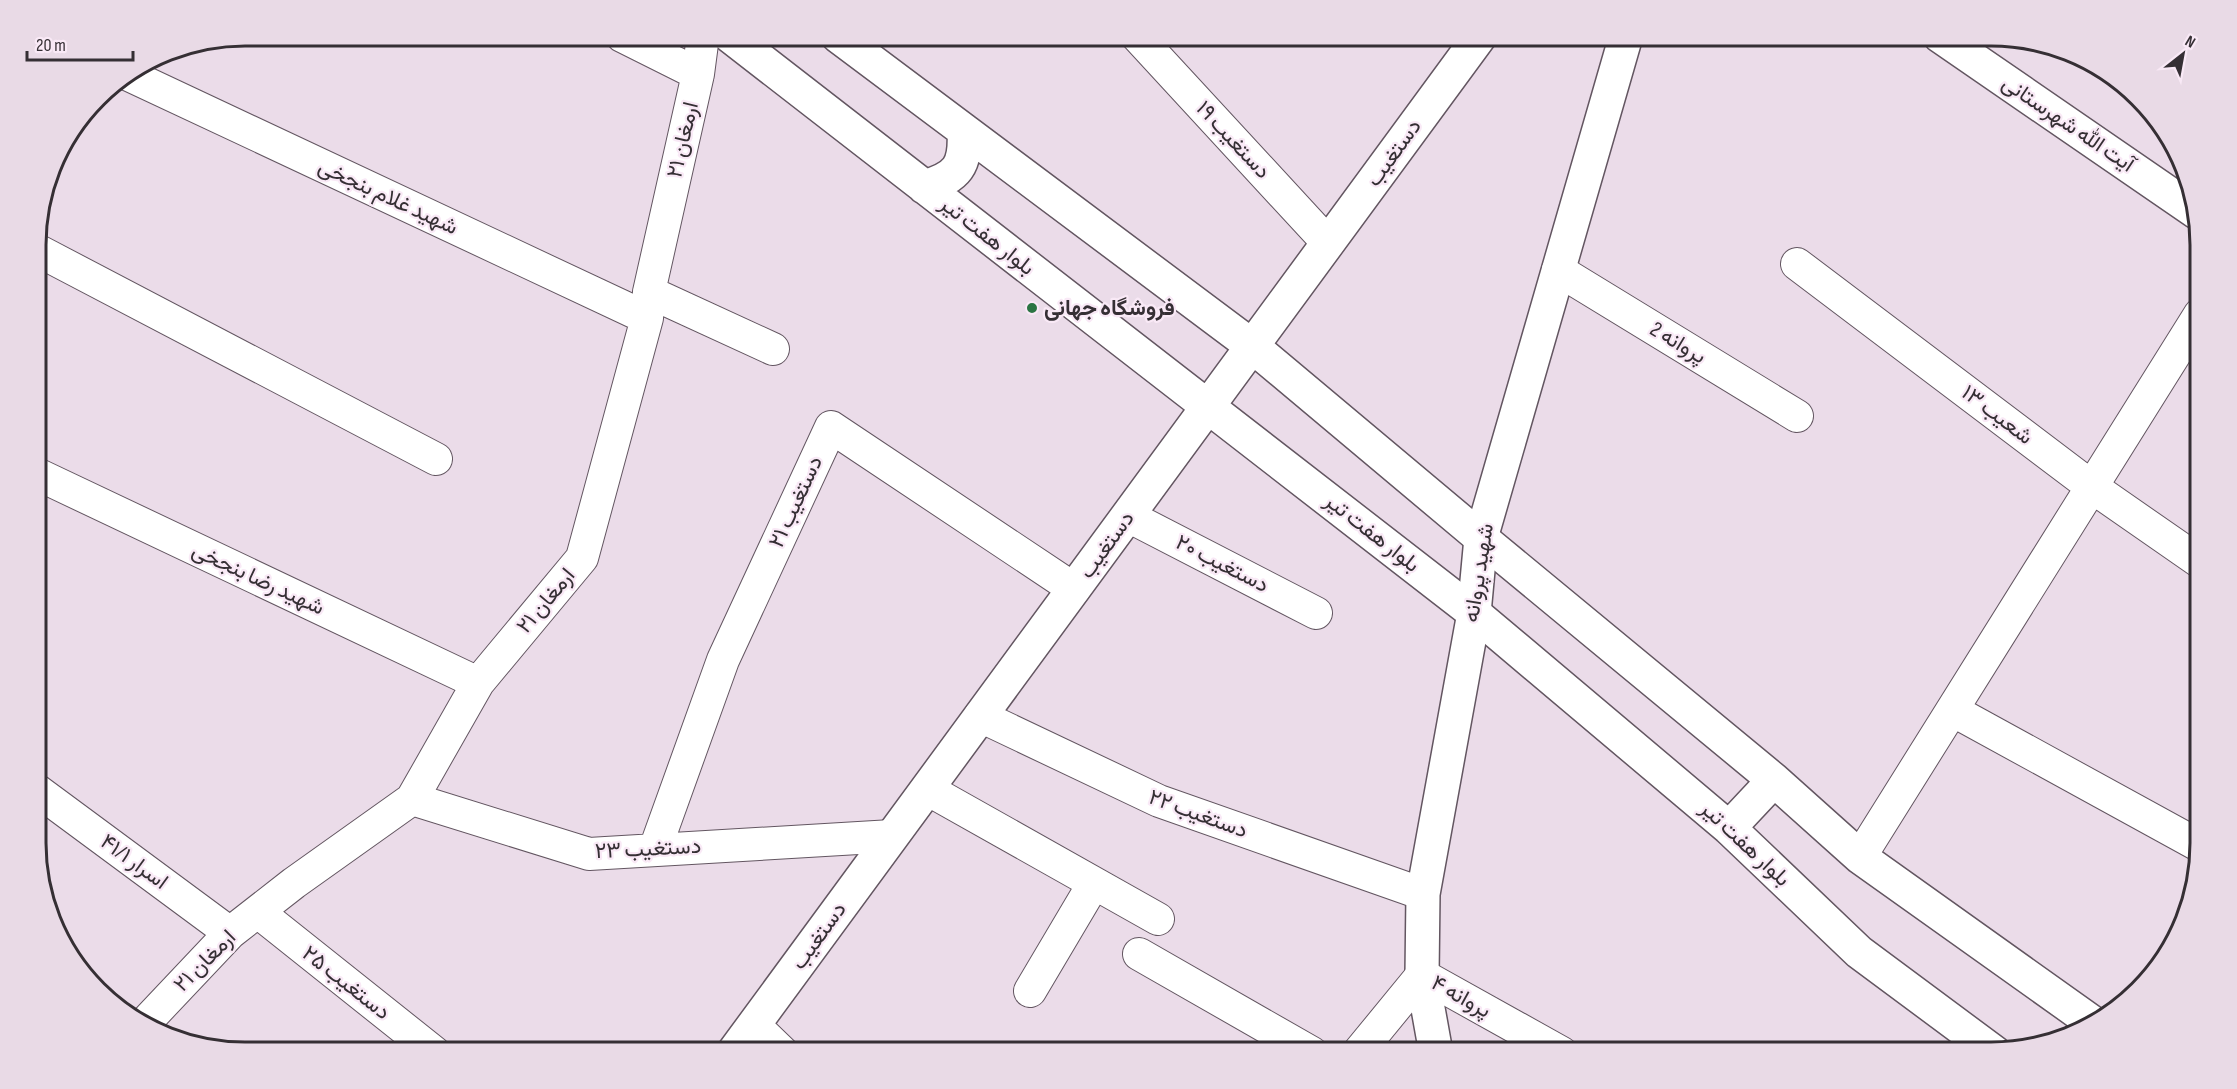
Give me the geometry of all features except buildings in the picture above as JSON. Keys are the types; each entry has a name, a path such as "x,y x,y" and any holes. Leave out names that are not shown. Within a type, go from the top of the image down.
{"main road":[{"name":"بلوار هفت تیر","path":"743,46 1474,613 1730,828 1859,952 1980,1042"},
{"path":"851,46 1252,346 1774,780 1860,857 2086,1018"},
{"name":"دستغیب","path":"741,1042 1328,243 1466,46"},
{"name":"شهید پروانه","path":"1434,1042 1422,975 1423,894 1474,613 1481,538 1623,46"},
{"name":"آیت الله شهرستانی","path":"1955,46 2186,205"},
{"path":"924,188 944,182 958,169 965,150 964,131"},
{"path":"1730,828 1774,780"}],"street":[{"path":"642,46 698,74"},
{"name":"ارمغان ۲۱","path":"150,1018 230,933 303,876 412,799 478,683 582,558 648,305 698,74 702,46"},
{"name":"دستغیب ۱۹","path":"1146,46 1328,243"},
{"name":"شهید غلام بنجخی","path":"137,79 648,305 773,349"},
{"path":"47,256 436,459"},
{"name":"شعیب ۱۳","path":"1797,264 2092,487 2190,555"},
{"name":"پروانه 2","path":"1558,270 1797,416"},
{"path":"1860,857 2190,329"},
{"name":"دستغیب ۲۱","path":"655,849 723,660 831,427 1074,589"},
{"name":"شهید رضا بنجخی","path":"47,479 478,683"},
{"name":"دستغیب ۲۰","path":"1128,516 1316,613"},
{"path":"1952,710 2190,841"},
{"name":"دستغیب ۲۲","path":"980,716 1159,801 1423,894"},
{"path":"927,789 1158,919"},
{"name":"اسرار ۴۱/۱","path":"46,797 230,933"},
{"name":"دستغیب ۲۳","path":"412,799 589,854 892,836"},
{"path":"1030,991 1094,883"},
{"name":"دستغیب ۲۵","path":"258,912 421,1042"},
{"path":"1139,954 1293,1042"},
{"path":"1368,1042 1422,975"},
{"name":"پروانه ۴","path":"1422,975 1542,1042"},
{"path":"754,1025 772,1042"}],"place":[{"name":"فروشگاه جهانی","path":"1032,308"}]}
